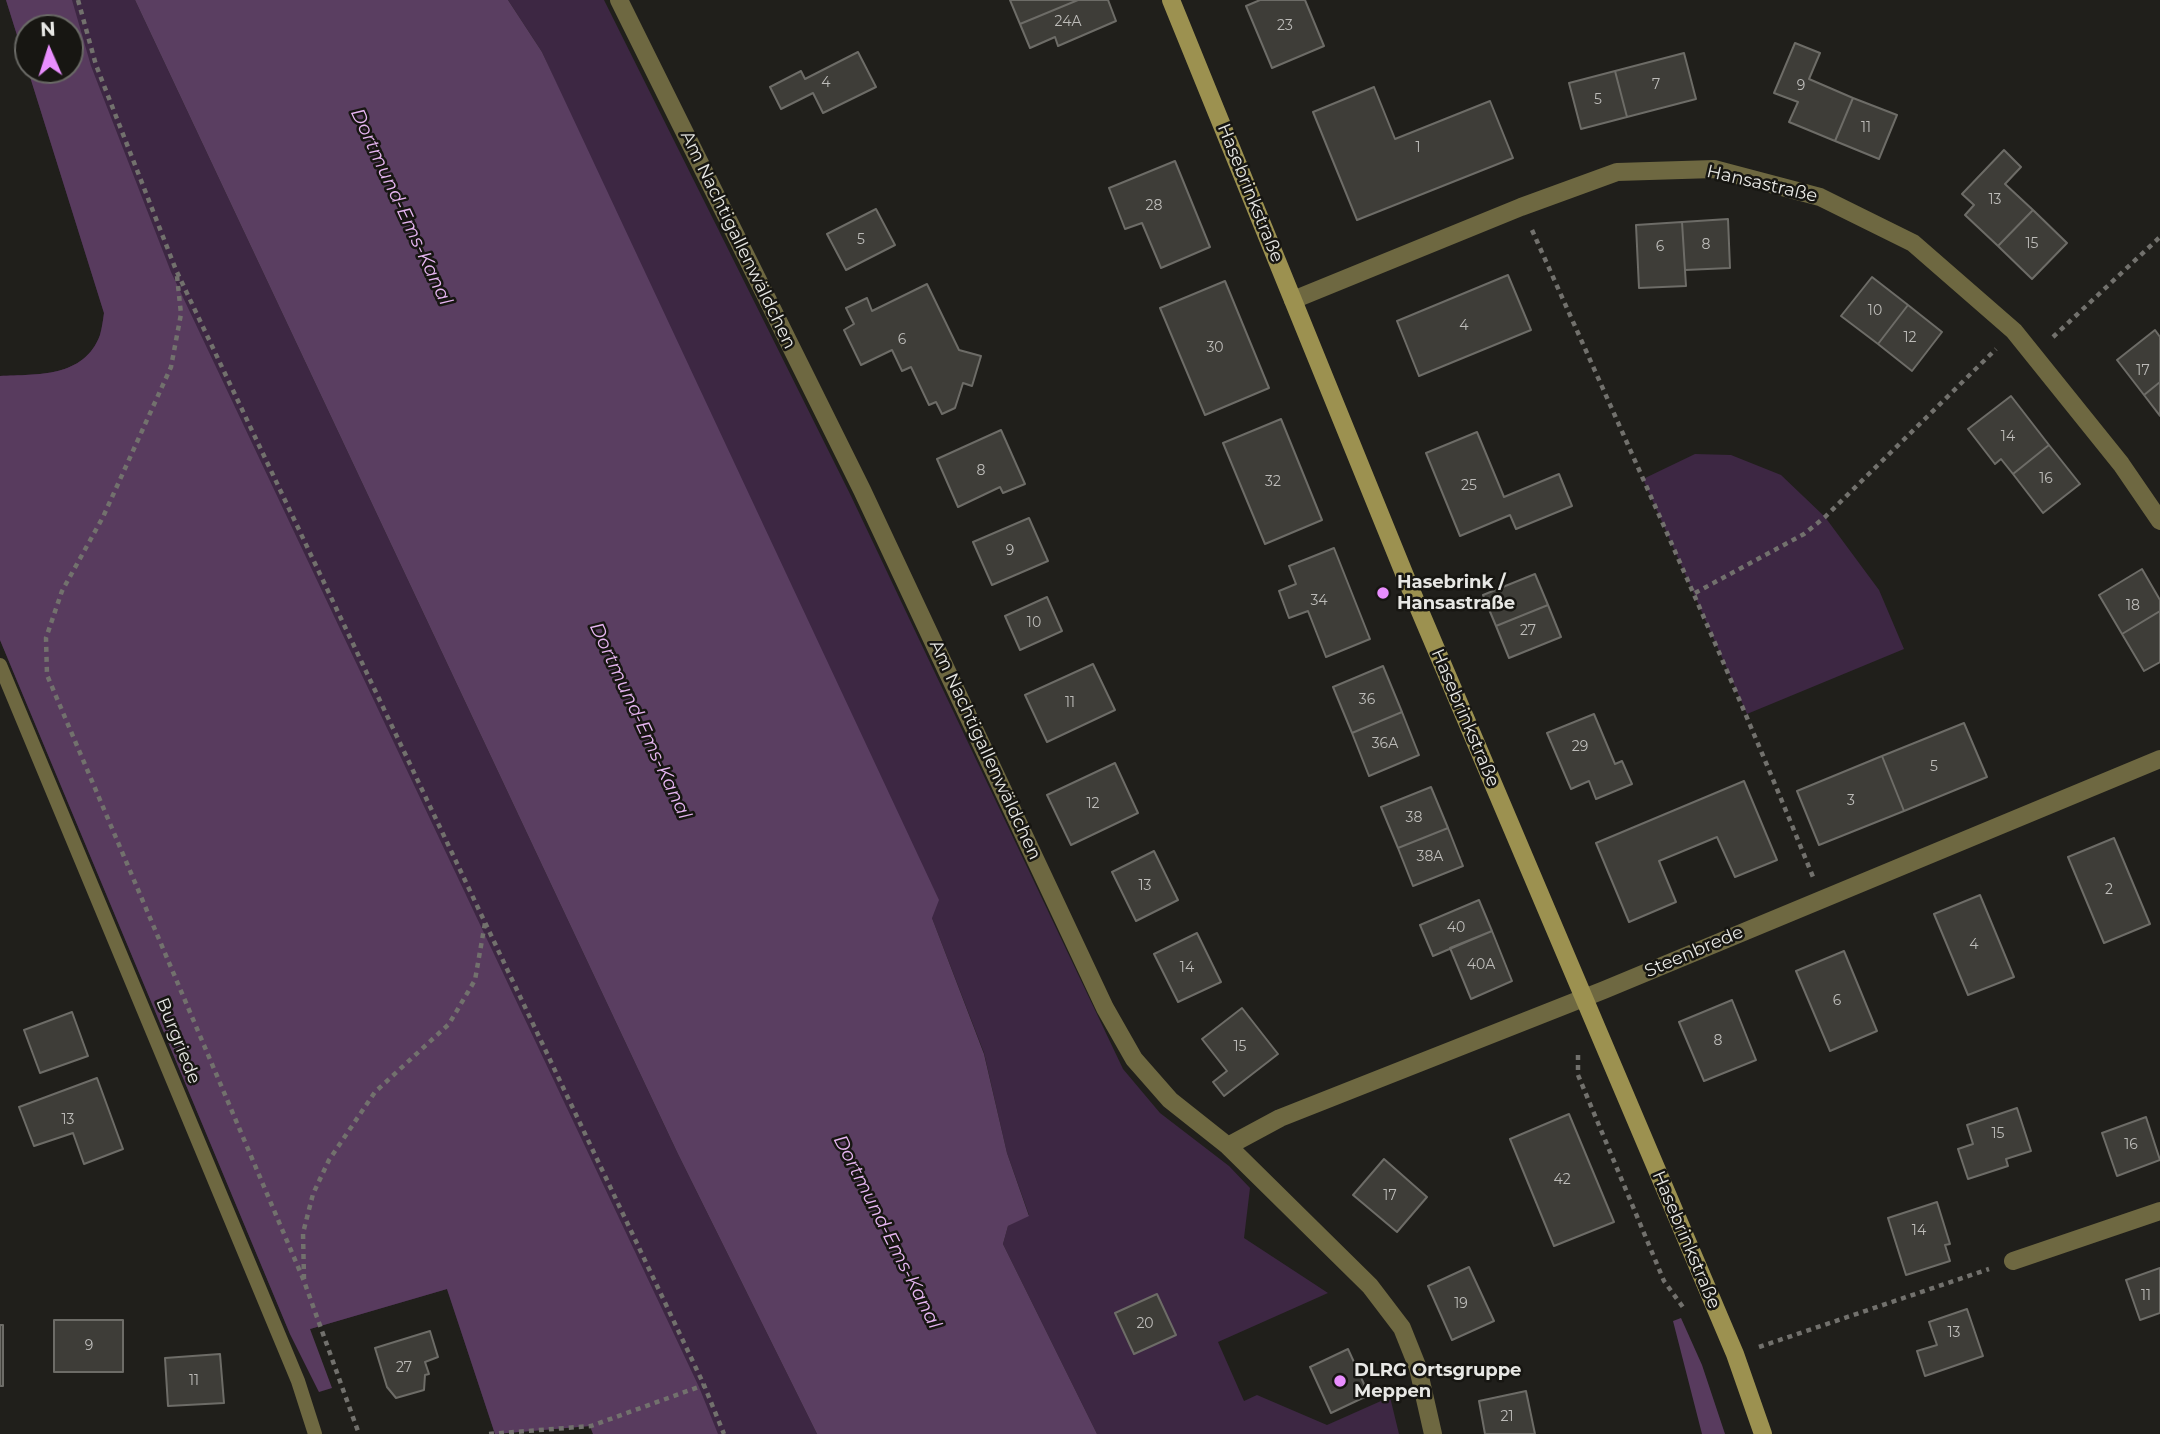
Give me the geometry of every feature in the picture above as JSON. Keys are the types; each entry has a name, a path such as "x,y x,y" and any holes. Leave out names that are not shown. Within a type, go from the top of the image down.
{"street":[{"name":"Am Nachtigallenwäldchen","path":"619,0 862,490 1105,1008 1134,1059 1170,1100 1228,1146 1370,1286 1402,1328 1419,1368 1433,1434"},
{"name":"Hasebrinkstraße","path":"1171,0 1408,583 1734,1354 1763,1434"},
{"name":"Hansastraße","path":"1293,300 1521,207 1617,172 1714,169 1820,197 1913,243 2014,331 2121,464 2160,521"},
{"name":"Steenbrede","path":"1228,1146 1255,1129 1280,1118 1582,998 2160,759"},
{"path":"2013,1261 2160,1211"}],"lane":[{"name":"Burgriede","path":"0,665 298,1381 315,1434"}],"path":[{"path":"78,0 96,65 176,270 704,1385 724,1434"},
{"path":"1521,207 1695,593 1822,899"},
{"path":"2034,355 2160,237"},
{"path":"176,270 181,314 171,367 103,517 62,591 46,638 47,675 304,1281 359,1434"},
{"path":"1695,593 1804,534 1825,517 2014,331"},
{"path":"304,1281 303,1233 313,1194 329,1160 375,1093 449,1024 475,980 485,922"},
{"path":"1578,1075 1664,1281 1688,1314"},
{"path":"1758,1347 2013,1261"},
{"path":"489,1434 591,1426 704,1385"}],"shaded area":[{"path":"6,0 135,0 677,1152 817,1434 593,1434 590,1426 495,1434 447,1289 310,1329 319,1392 290,1334 0,640 0,376 44,373 71,366 93,349 100,335 104,313 32,84 84,84 84,14 14,14 14,26"},
{"path":"6,0 72,0 76,14 14,14 14,26"},
{"path":"508,0 604,0 851,496 1123,1069 1160,1113 1229,1166 1250,1188 1244,1238 1328,1293 1218,1342 1244,1401 1257,1395 1327,1425 1390,1397 1399,1434 1097,1434 1003,1244 1008,1226 1029,1215 1007,1153 984,1053 932,918 542,52"},
{"path":"84,42 171,272 699,1387 718,1434 593,1434 590,1426 495,1434 447,1289 310,1329 332,1388 319,1392 290,1334 0,640 0,376 44,373 71,366 93,349 100,335 104,313 32,84 84,84"},
{"path":"1695,454 1731,455 1781,475 1825,517 1879,590 1904,649 1747,714 1643,479"},
{"path":"1681,1318 1702,1365 1725,1434 1702,1434 1673,1321"}],"water":[{"name":"Dortmund-Ems-Kanal","path":"135,0 508,0 542,52 939,900 932,918 984,1054 1007,1153 1029,1216 1008,1226 1003,1244 1097,1434 817,1434 677,1152"}],"building":[{"path":"1010,0 1078,0 1020,24"},
{"path":"1078,0 1108,0 1116,21 1058,46 1055,37 1030,48 1020,24"},
{"path":"1260,0 1305,0 1324,46 1272,68 1246,6"},
{"path":"1795,43 1820,53 1809,79 1853,98 1835,141 1789,122 1798,102 1774,93"},
{"path":"858,52 876,87 823,113 813,93 781,109 770,87 801,71 805,79"},
{"path":"1684,53 1696,99 1627,117 1615,71"},
{"path":"1615,71 1627,117 1581,129 1569,83"},
{"path":"1374,87 1395,139 1490,101 1513,158 1357,220 1313,112"},
{"path":"1853,98 1897,115 1879,159 1835,141"},
{"path":"2004,150 2021,167 2005,184 2033,210 1998,246 1965,215 1974,205 1962,194"},
{"path":"1175,161 1210,247 1161,268 1142,223 1125,229 1109,188"},
{"path":"876,209 895,245 846,270 827,234"},
{"path":"2033,210 2067,243 2032,279 1998,246"},
{"path":"1728,219 1730,268 1685,270 1682,222"},
{"path":"1682,222 1686,286 1639,288 1636,225"},
{"path":"1508,275 1531,330 1419,376 1397,321"},
{"path":"1872,277 1908,305 1878,344 1841,316"},
{"path":"1225,281 1269,388 1205,415 1160,308"},
{"path":"927,284 959,350 981,356 972,386 963,383 955,408 942,414 936,402 929,405 911,367 902,371 892,350 861,365 844,330 854,324 846,308 867,298 872,311"},
{"path":"1908,305 1942,332 1912,371 1878,344"},
{"path":"2155,330 2160,337 2160,382 2144,395 2117,360"},
{"path":"2160,382 2160,416 2144,395"},
{"path":"2011,396 2049,445 2013,474 2001,459 1995,464 1968,429"},
{"path":"1281,419 1322,520 1265,544 1223,443"},
{"path":"1001,430 1025,484 1003,493 1000,487 958,507 937,459"},
{"path":"1477,432 1504,497 1559,474 1572,506 1516,529 1510,515 1460,536 1426,453"},
{"path":"2049,445 2080,484 2043,513 2013,474"},
{"path":"1029,518 1048,561 992,585 973,542"},
{"path":"1334,548 1370,639 1326,657 1308,611 1289,618 1279,591 1296,584 1289,566"},
{"path":"2142,569 2160,600 2160,611 2122,634 2099,595"},
{"path":"1535,574 1548,605 1496,626 1483,595"},
{"path":"1047,597 1062,631 1020,650 1005,616"},
{"path":"1548,605 1561,637 1509,658 1496,626"},
{"path":"2160,611 2160,662 2144,671 2122,634"},
{"path":"1093,664 1115,710 1047,742 1025,695"},
{"path":"1383,666 1402,712 1352,733 1333,687"},
{"path":"1402,712 1419,755 1369,776 1352,733"},
{"path":"1594,714 1615,764 1622,761 1632,784 1596,799 1589,781 1571,789 1547,733"},
{"path":"1964,723 1987,777 1904,811 1882,756"},
{"path":"1882,756 1904,811 1819,845 1797,791"},
{"path":"1115,763 1138,813 1071,845 1047,795"},
{"path":"1744,781 1777,860 1735,877 1717,837 1659,861 1676,902 1629,922 1596,843"},
{"path":"1431,787 1448,828 1398,848 1381,807"},
{"path":"1448,828 1463,866 1413,886 1398,848"},
{"path":"2114,838 2150,924 2104,943 2068,857"},
{"path":"1154,851 1178,900 1136,921 1112,872"},
{"path":"1980,895 2014,977 1968,995 1934,914"},
{"path":"1479,900 1492,931 1433,956 1420,925"},
{"path":"1492,931 1512,981 1471,999 1450,948"},
{"path":"1197,933 1221,982 1178,1002 1154,954"},
{"path":"1844,951 1877,1031 1830,1051 1796,971"},
{"path":"1732,1000 1756,1060 1704,1081 1679,1022"},
{"path":"1242,1008 1278,1054 1224,1096 1213,1082 1227,1071 1202,1039"},
{"path":"72,1012 88,1056 40,1073 24,1030"},
{"path":"97,1078 123,1149 84,1164 73,1133 34,1146 19,1107"},
{"path":"2017,1108 2031,1151 2006,1159 2008,1166 1968,1179 1958,1149 1973,1144 1967,1125"},
{"path":"1569,1114 1614,1222 1554,1246 1510,1139"},
{"path":"2146,1117 2160,1160 2117,1176 2102,1133"},
{"path":"1384,1159 1427,1197 1397,1232 1353,1195"},
{"path":"1937,1202 1950,1244 1945,1245 1950,1261 1906,1275 1888,1218"},
{"path":"1469,1267 1494,1321 1452,1340 1428,1286"},
{"path":"2160,1268 2160,1313 2140,1320 2126,1280"},
{"path":"1157,1294 1176,1335 1134,1354 1115,1313"},
{"path":"1967,1309 1983,1356 1925,1376 1917,1351 1937,1345 1929,1322"},
{"path":"54,1320 123,1320 123,1372 54,1372"},
{"path":"0,1325 3,1325 3,1386 0,1386"},
{"path":"430,1331 438,1357 425,1362 429,1374 425,1375 424,1390 396,1398 387,1387 375,1348"},
{"name":"DLRG Ortsgruppe Meppen","path":"1348,1349 1369,1395 1331,1413 1310,1367"},
{"path":"220,1354 224,1403 168,1406 165,1358"},
{"path":"1526,1391 1535,1434 1485,1434 1479,1401"}],"place":[{"name":"Hasebrink / Hansastraße","path":"1383,593"},
{"name":"DLRG Ortsgruppe Meppen","path":"1340,1381"}]}
